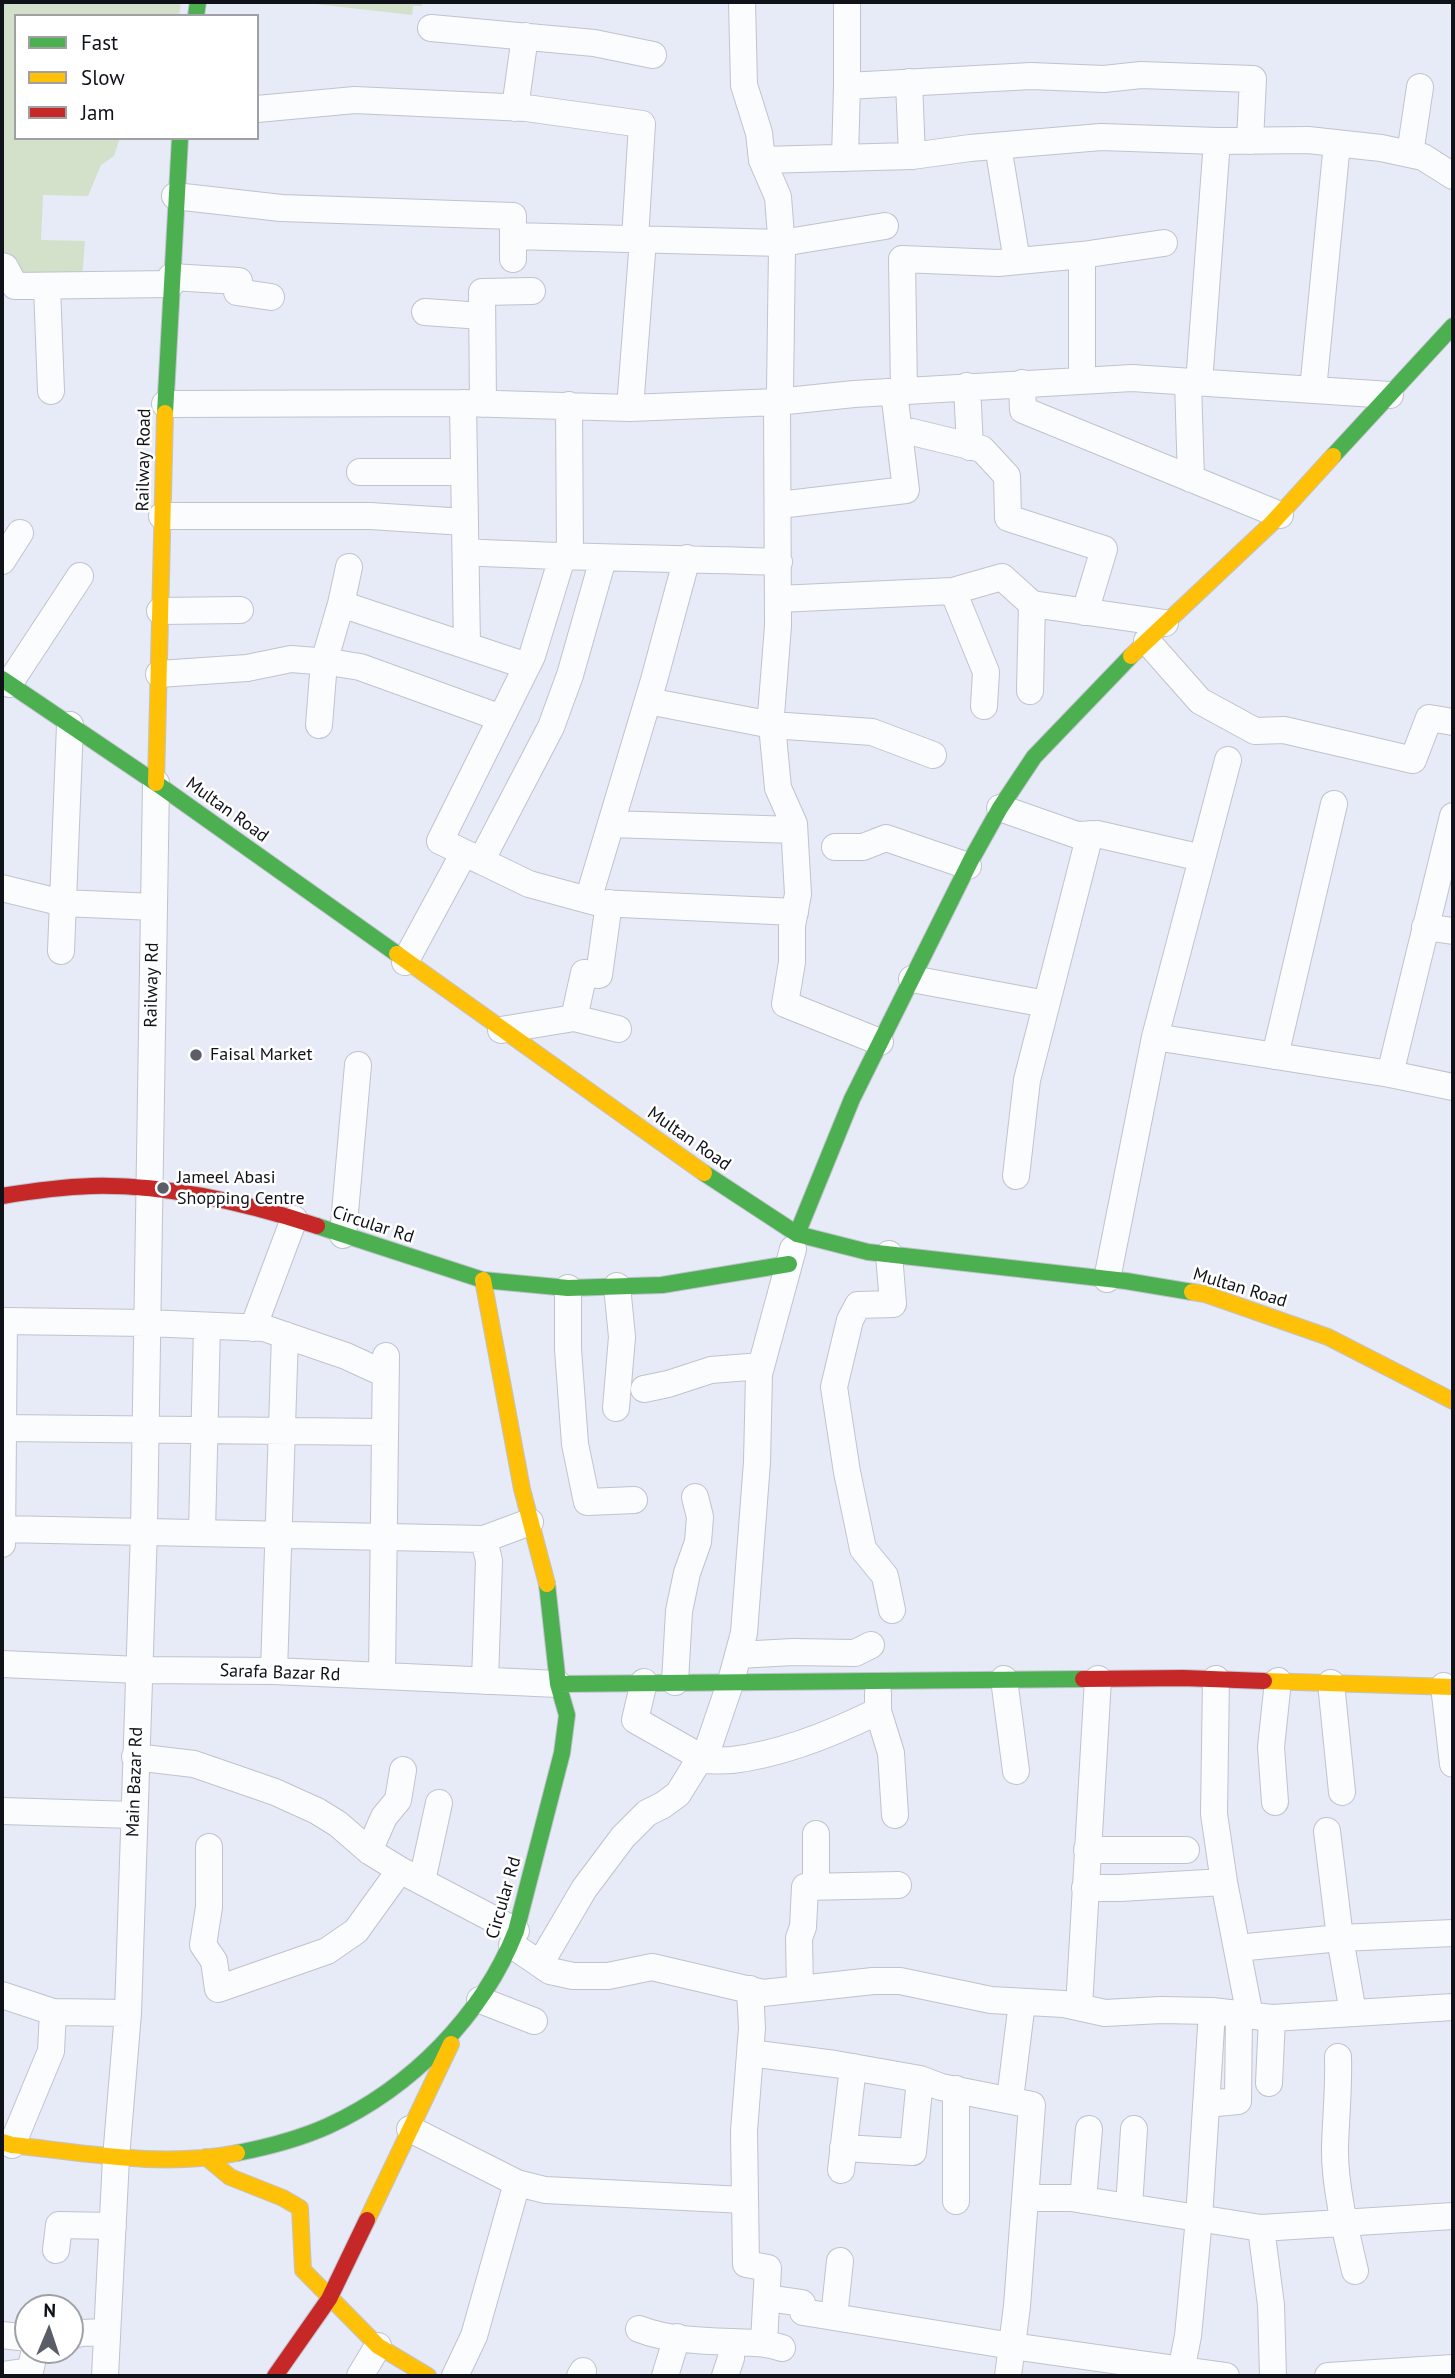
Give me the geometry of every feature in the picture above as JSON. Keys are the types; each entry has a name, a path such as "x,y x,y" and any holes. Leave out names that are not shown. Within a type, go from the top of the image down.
{"street":[{"path":"743,2 744,85 759,133 762,160 778,197 782,243 780,390 776,401 779,562 772,725 778,788 794,824 798,894 785,1004 880,1042"},
{"path":"845,158 847,2"},
{"path":"431,28 594,43 653,55"},
{"path":"515,108 525,36"},
{"path":"848,86 1031,76 1104,79 1142,75 1253,79 1250,141"},
{"path":"909,82 912,156"},
{"path":"1410,154 1420,87"},
{"path":"259,109 355,100 515,108 642,124 630,408"},
{"path":"762,160 912,156 1101,137 1217,141 1308,140 1381,148 1423,157 1453,176"},
{"name":"Railway Road","path":"156,783 165,404 180,140"},
{"path":"1191,479 1194,382 1217,141"},
{"path":"1313,390 1337,143"},
{"path":"998,146 1017,261"},
{"path":"175,196 281,208 513,216 513,247 639,240 782,243 885,226"},
{"path":"779,505 906,490 899,434 902,259 998,263 1082,255 1164,243"},
{"path":"1082,255 1082,380"},
{"path":"2,266 15,286 239,281 237,292 271,298"},
{"path":"47,287 51,391"},
{"path":"467,646 464,472 482,316 482,292 531,291"},
{"path":"425,312 482,316"},
{"path":"540,1964 584,1889 623,1837 647,1813 678,1794 702,1760 731,1681 744,1633 757,1462 761,1366 797,1234 852,1099 968,866 1000,808 1034,757 1156,632 1280,515 1453,326"},
{"path":"165,404 473,404 630,408 1132,378 1390,395"},
{"path":"1022,383 1023,410 1280,515"},
{"path":"967,386 970,447"},
{"path":"569,405 566,557 527,666 440,841 529,884 599,901 795,912"},
{"path":"899,434 912,432 982,449 1007,476 1008,518 1104,549 1084,612"},
{"path":"360,472 464,472"},
{"path":"162,516 370,516 465,522"},
{"path":"2,561 20,533"},
{"path":"466,552 603,559 687,558 779,562"},
{"path":"575,1018 584,973 599,975 599,901 611,824 687,558"},
{"path":"405,962 473,857 551,727 570,675 603,559"},
{"path":"319,725 324,662 349,567"},
{"path":"6,681 80,576"},
{"path":"778,600 953,591 1002,577 1032,604 1084,612 1156,632 1200,701 1255,731 1284,730 1413,760 1429,718 1453,722"},
{"path":"953,591 986,672 984,706"},
{"path":"341,604 527,666"},
{"path":"1030,691 1032,604"},
{"path":"160,611 240,610"},
{"path":"159,674 247,668 291,659 324,662 360,667 501,718"},
{"name":"Multan Road","path":"6,681 156,783 715,1181 797,1234 868,1252 1107,1279 1205,1294 1328,1337 1453,1401"},
{"path":"648,701 772,725 872,732 933,755"},
{"path":"61,951 70,725"},
{"path":"1107,1279 1155,1037 1227,760"},
{"name":"Railway Rd","path":"149,1188 156,783"},
{"path":"1275,1056 1334,804"},
{"path":"1000,808 1077,835 1090,834 1202,858"},
{"path":"1390,1074 1453,816"},
{"path":"611,824 794,830"},
{"path":"1016,1176 1027,1080 1090,834"},
{"path":"835,847 863,847 887,838 968,866"},
{"path":"2,888 63,903 154,907"},
{"path":"1424,928 1453,931"},
{"path":"912,979 1046,1004"},
{"path":"501,1030 575,1018 618,1029"},
{"path":"1155,1037 1390,1074 1453,1087"},
{"path":"343,1236 358,1065"},
{"name":"Circular Rd","path":"2,1196 45,1189 93,1186 149,1188 264,1209 483,1280 568,1288 662,1285 789,1264"},
{"name":"Main Bazar Rd","path":"105,2376 116,2158 128,2013 144,1530 149,1188"},
{"path":"253,1328 294,1219"},
{"path":"889,1254 893,1304 858,1305 850,1320 834,1387 847,1472 863,1549 885,1576 892,1610"},
{"name":"Circular Rd","path":"7,2143 116,2158 192,2160 306,2134 342,2118 416,2067 438,2049 490,1988 514,1938 562,1753 567,1716 558,1684 550,1593 530,1522 512,1440 483,1280"},
{"path":"616,1408 622,1337 617,1286"},
{"path":"568,1288 568,1349 575,1444 587,1502 634,1500"},
{"path":"2,1544 4,1321 264,1328 346,1356 386,1364 382,1676"},
{"path":"202,1532 207,1326"},
{"path":"274,1671 285,1335"},
{"path":"644,1389 711,1370 761,1366"},
{"path":"3,1427 384,1432"},
{"path":"675,1682 679,1611 687,1573 698,1542 700,1517 695,1497"},
{"path":"2,1529 484,1539 530,1522"},
{"path":"484,1539 489,1561 485,1681"},
{"path":"738,1655 855,1653 871,1645"},
{"name":"Sarafa Bazar Rd","path":"2,1664 139,1670 274,1671 558,1684"},
{"path":"1004,1679 1016,1771"},
{"path":"1079,2007 1098,1679"},
{"path":"558,1684 1216,1679 1449,1687 1453,1764"},
{"path":"1216,1679 1214,1814 1237,1948 1269,2082"},
{"path":"878,1680 878,1711 891,1753 895,1815"},
{"path":"1275,1802 1271,1746 1278,1681"},
{"path":"645,1682 635,1720 702,1760 730,1760 763,1754 829,1735 878,1711"},
{"path":"1331,1683 1342,1792"},
{"path":"135,1757 194,1763 317,1811 338,1824 369,1851 514,1938 550,1971 573,1976 608,1976 652,1967 763,1993 873,1981 900,1981 991,2000 1064,2004 1105,2012 1212,2011 1254,2016 1316,2017 1453,2007"},
{"path":"369,1851 384,1817 398,1800 403,1770"},
{"path":"209,1847 209,1907 203,1945 214,1961 218,1989 327,1951 356,1931 411,1875 439,1803"},
{"path":"2,1811 134,1815"},
{"path":"1327,1831 1340,1938 1353,2013"},
{"path":"816,1834 816,1887"},
{"path":"1087,1850 1186,1850"},
{"path":"1085,1888 1224,1882"},
{"path":"800,1989 799,1938 803,1927 805,1887 898,1885"},
{"path":"1237,1948 1340,1938 1453,1933"},
{"path":"639,2329 654,2335 773,2345 766,2298 768,2268 746,2264 744,2131 752,2028 750,1989"},
{"path":"2,1995 53,2011 128,2013"},
{"path":"480,2000 534,2021"},
{"path":"1010,2099 1022,2002"},
{"path":"7,2143 51,2051 53,2011"},
{"path":"1181,2373 1188,2336 1199,2218 1212,2011"},
{"path":"1206,2104 1238,2101 1254,2016"},
{"path":"275,2376 329,2299 461,2023"},
{"path":"750,2053 920,2079 941,2087 1032,2105 1017,2306 1008,2376"},
{"path":"1338,2057 1339,2100 1335,2148 1344,2223 1355,2271"},
{"path":"853,2067 842,2159 913,2152 920,2079"},
{"path":"956,2090 956,2201"},
{"path":"410,2129 517,2183 545,2190 744,2200"},
{"path":"1083,2200 1089,2129"},
{"path":"1129,2207 1134,2129"},
{"path":"206,2157 230,2177 283,2198 300,2208 303,2270 378,2346 428,2376"},
{"path":"455,2376 474,2336 517,2183"},
{"path":"1026,2198 1083,2200 1261,2228 1453,2216"},
{"path":"56,2250 60,2225 113,2226"},
{"path":"1261,2228 1271,2305 1273,2376"},
{"path":"835,2317 840,2261"},
{"path":"766,2298 802,2303 803,2312 1012,2346 1107,2368 1226,2376"},
{"path":"84,2333 107,2332"},
{"path":"665,2376 677,2337"},
{"path":"725,2376 731,2358 732,2342"},
{"path":"360,2376 378,2346"},
{"path":"2,2375 30,2371 32,2364"},
{"path":"1328,2376 1453,2368"}],"green space":[{"path":"2,2 181,2 179,14 14,14 14,140 119,140 114,156 101,165 88,196 43,195 41,240 85,241 82,279 24,278 2,258"},
{"path":"298,2 422,2 422,6 413,6 412,15"}],"traffic: fast":[{"path":"196,14 198,2"},
{"path":"165,413 180,140"},
{"path":"1333,456 1453,326"},
{"path":"797,1234 852,1099 971,860 1000,808 1034,757 1131,656"},
{"path":"2,679 156,783 397,954"},
{"path":"704,1173 797,1234 868,1252 1126,1281 1192,1292"},
{"path":"317,1226 483,1280 568,1288 662,1285 789,1264"},
{"path":"237,2153 317,2131 359,2110 388,2091 441,2046 464,2020 502,1962 516,1931 562,1753 567,1715 558,1684 547,1584"},
{"path":"558,1684 1083,1679"}],"traffic: slow":[{"path":"156,783 165,413"},
{"path":"1131,656 1272,523 1333,456"},
{"path":"397,954 704,1173"},
{"path":"483,1280 522,1489 547,1584"},
{"path":"1192,1292 1205,1294 1328,1337 1453,1401"},
{"path":"1264,1681 1453,1687"},
{"path":"367,2220 451,2044"},
{"path":"2,2142 124,2158 181,2159 237,2153"},
{"path":"206,2157 230,2177 283,2198 300,2208 303,2270 378,2346 428,2376"}],"traffic: jam":[{"path":"2,1196 81,1187 149,1188 235,1203 317,1226"},
{"path":"1083,1679 1183,1678 1264,1681"},
{"path":"275,2376 329,2299 367,2220"}],"place":[{"name":"Faisal Market","path":"196,1055"},
{"name":"Jameel Abasi Shopping Centre","path":"163,1188"}]}
